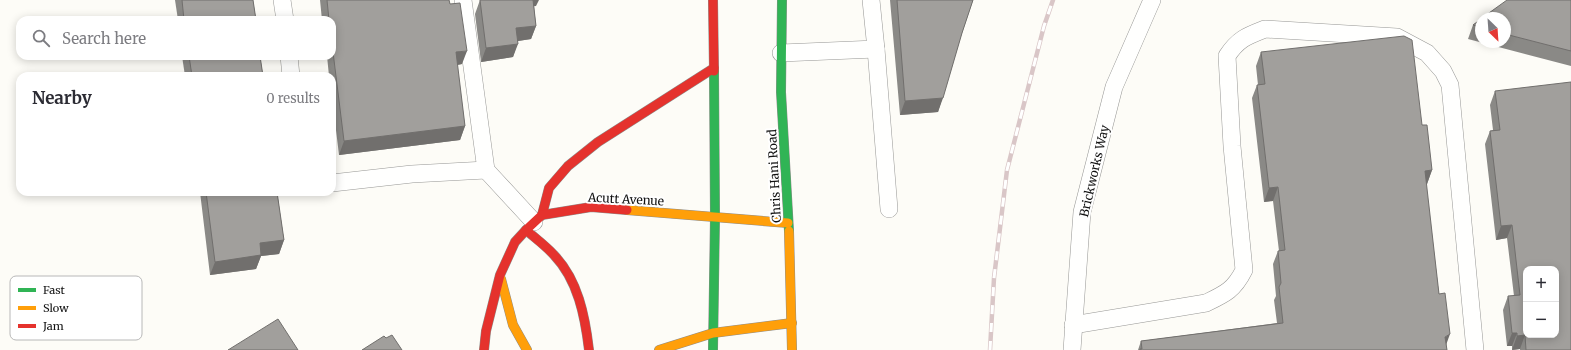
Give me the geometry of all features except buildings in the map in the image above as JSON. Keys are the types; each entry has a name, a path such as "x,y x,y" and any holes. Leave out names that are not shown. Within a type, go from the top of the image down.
{"main road":[{"path":"713,0 715,217 713,350"},
{"name":"Chris Hani Road","path":"782,0 781,92 788,224 792,350"},
{"path":"484,350 486,331 500,275 515,242 534,222 549,188 568,166 598,142 714,68"},
{"name":"Acutt Avenue","path":"534,222 591,207 788,224"},
{"path":"534,222 559,260 577,293 587,334 589,350"},
{"path":"500,275 510,317 519,339 527,350"},
{"path":"660,350 713,333 792,323"}],"lane":[{"path":"282,0 284,16"},
{"path":"464,0 486,170 534,222"},
{"path":"871,0 889,209"},
{"name":"Brickworks Way","path":"1072,350 1082,212 1114,87 1152,0"},
{"path":"1073,325 1206,303 1224,294 1238,283 1244,270 1232,146 1227,56 1234,45 1245,36 1265,29 1397,37 1426,53 1443,71 1450,85 1475,350"},
{"path":"782,53 876,49"},
{"path":"289,60 291,72"},
{"path":"336,183 412,174 486,170"}],"railway":[{"path":"990,350 994,278 1007,170 1044,26 1053,0"}],"traffic: fast":[{"path":"782,0 781,92 789,231"},
{"path":"713,350 715,217 714,71"}],"traffic: slow":[{"path":"627,210 788,223"},
{"path":"789,231 792,350"},
{"path":"501,279 513,325 527,350"},
{"path":"659,350 713,333 792,323"}],"traffic: jam":[{"path":"713,0 714,71"},
{"path":"542,215 549,188 568,166 598,142 714,68"},
{"path":"484,350 486,331 500,275 515,242 526,230 542,215 591,207 627,210"},
{"path":"526,230 551,252 562,265 575,287 585,324 589,350"}]}
